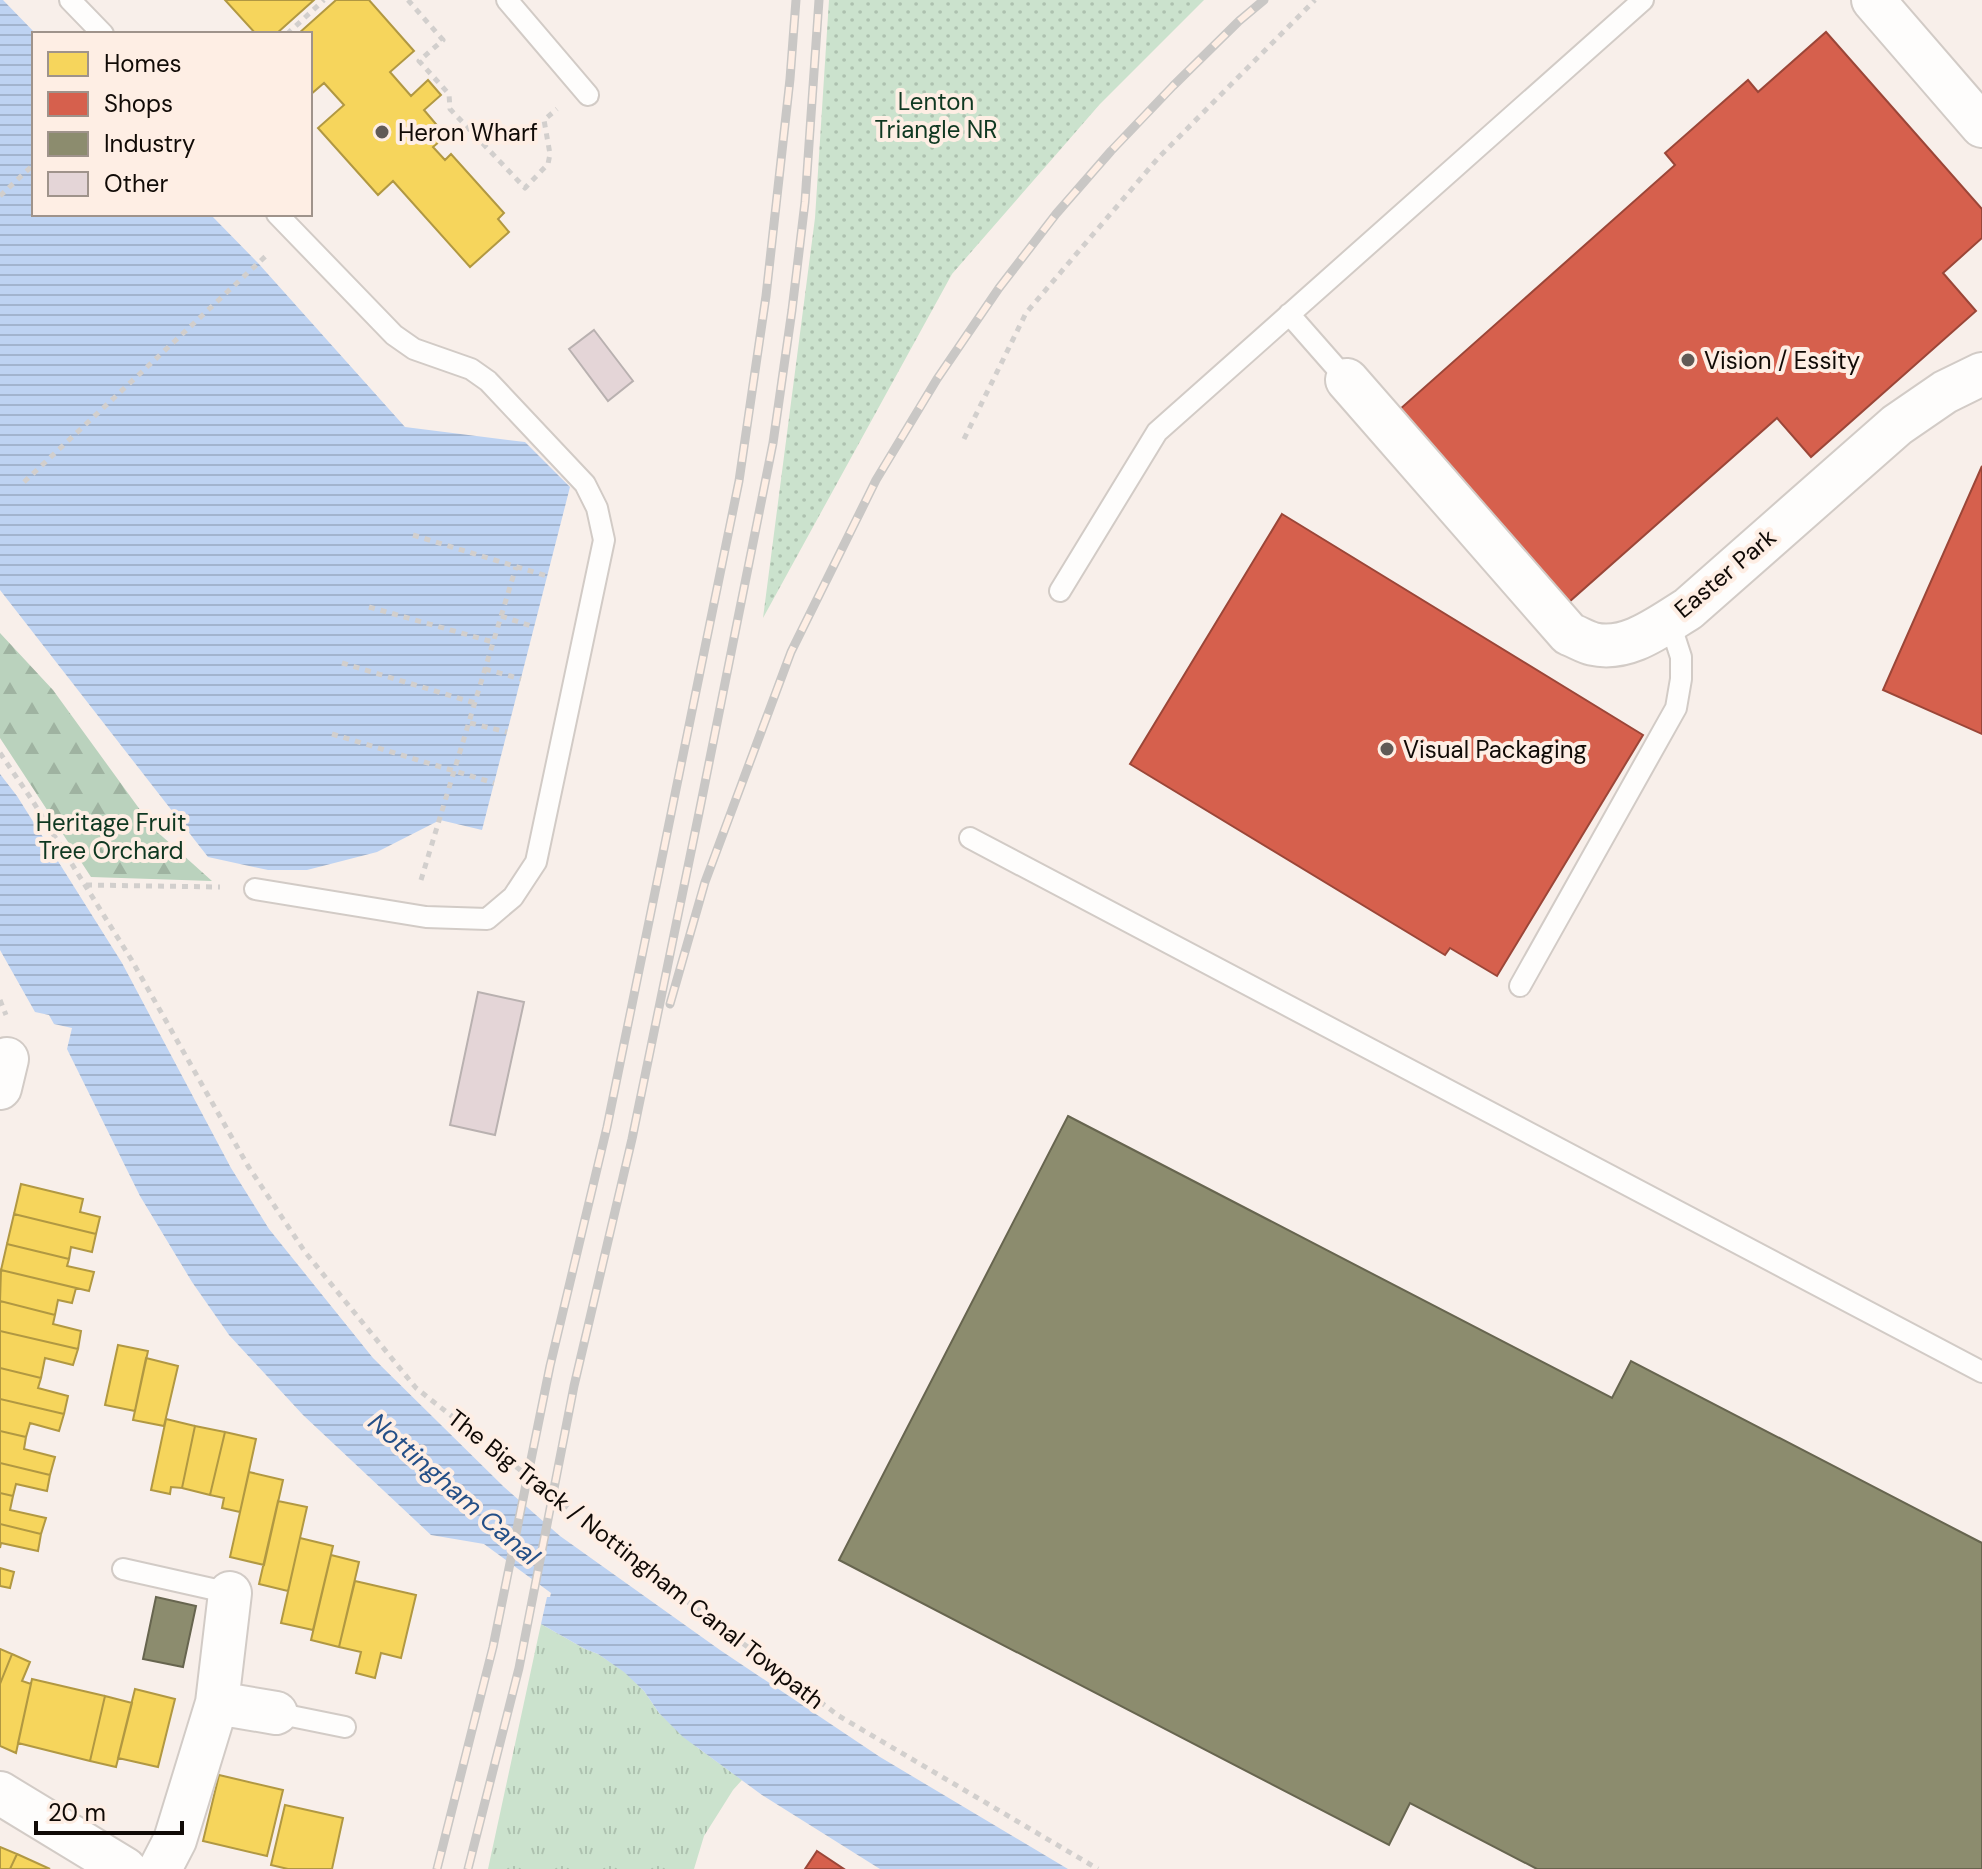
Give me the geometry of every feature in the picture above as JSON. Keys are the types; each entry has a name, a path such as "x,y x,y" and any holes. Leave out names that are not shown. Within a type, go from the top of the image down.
{"street":[{"path":"1873,0 1982,126"},
{"name":"Easter Park","path":"1347,380 1569,634 1591,644 1605,645 1627,644 1688,609 1897,425 1945,392 1982,374"},
{"path":"160,1869 175,1840 217,1703 230,1593"},
{"path":"217,1703 276,1713"},
{"path":"0,1793 125,1869"}],"lane":[{"path":"70,0 101,32"},
{"path":"507,0 585,91"},
{"path":"1060,591 1157,432 1643,0"},
{"path":"255,889 409,915 487,919 513,897 536,862 604,540 597,508 585,484 488,381 471,369 414,349 394,335 279,216"},
{"path":"1289,314 1347,380"},
{"path":"1520,986 1676,708 1681,657 1669,620"},
{"path":"970,838 1982,1372"},
{"path":"123,1569 230,1593"},
{"path":"276,1713 345,1727"}],"path":[{"path":"289,32 324,0"},
{"path":"408,0 443,40 419,61 449,94 450,109 525,188 548,164 550,154 544,120 585,91"},
{"path":"964,439 1026,313 1159,157 1315,0"},
{"path":"0,196 32,166"},
{"path":"24,482 258,263"},
{"path":"413,535 547,576"},
{"path":"409,915 516,567"},
{"path":"369,607 493,642"},
{"path":"501,616 534,627"},
{"path":"342,663 475,703"},
{"path":"485,669 521,679"},
{"path":"470,723 507,732"},
{"path":"332,734 494,783"},
{"name":"The Big Track / Nottingham Canal Towpath","path":"0,753 131,959 248,1166 305,1252 416,1388 839,1716 1098,1869"},
{"path":"85,885 231,887"}],"green space":[{"name":"Lenton Triangle NR","path":"829,0 1204,0 1100,104 952,274 763,618 815,218"},
{"name":"Heritage Fruit Tree Orchard","path":"0,633 53,690 154,829 212,881 91,877 0,738"},
{"path":"541,1624 625,1672 644,1691 659,1713 698,1748 742,1780 704,1836 694,1869 488,1869"}],"water":[{"path":"0,0 3,0 34,32 32,216 212,216 405,427 525,442 570,487 482,830 440,820 377,852 307,870 268,870 208,857 0,590"},
{"name":"Nottingham Canal","path":"0,774 122,963 231,1168 269,1229 373,1358 504,1487 560,1536 720,1650 880,1757 1068,1869 880,1869 762,1795 683,1737 624,1672 598,1654 541,1624 547,1597 551,1593 484,1544 431,1535 303,1415 229,1335 192,1282 140,1196 67,1049 72,1028 54,1024 49,1015 35,1012 0,950"}],"building: Homes":[{"path":"225,0 314,0 278,32 254,32"},
{"name":"Heron Wharf","path":"336,0 369,0 414,51 390,72 411,96 428,80 441,95 424,110 446,136 433,147 445,160 451,154 504,213 498,219 509,232 470,267 393,181 378,195 318,128 344,105 324,83 312,93 312,32 300,32"},
{"path":"21,1184 83,1199 80,1212 100,1217 96,1234 14,1214"},
{"path":"14,1214 96,1234 92,1252 71,1247 69,1259 7,1244"},
{"path":"7,1244 69,1259 67,1266 94,1272 89,1291 1,1270"},
{"path":"1,1270 76,1288 72,1303 58,1300 55,1315 0,1301"},
{"path":"0,1301 55,1315 53,1324 81,1331 78,1349 0,1331"},
{"path":"0,1331 78,1349 73,1365 45,1358 41,1378 0,1368"},
{"path":"118,1345 148,1351 135,1411 105,1405"},
{"path":"146,1358 178,1366 164,1426 133,1420"},
{"path":"0,1368 41,1378 38,1388 68,1396 64,1414 0,1399"},
{"path":"0,1399 64,1414 59,1431 30,1423 26,1437 0,1431"},
{"path":"166,1419 195,1426 182,1488 171,1487 170,1494 151,1490"},
{"path":"195,1426 225,1432 210,1495 182,1488"},
{"path":"0,1431 26,1437 24,1449 55,1457 50,1475 0,1463"},
{"path":"225,1432 256,1439 240,1512 222,1508 224,1498 210,1495"},
{"path":"0,1463 50,1475 47,1491 16,1484 13,1496 0,1493"},
{"path":"249,1472 283,1480 264,1565 230,1557"},
{"path":"0,1493 13,1496 10,1510 46,1518 41,1534 0,1524"},
{"path":"278,1501 307,1507 288,1591 259,1584"},
{"path":"0,1524 41,1534 38,1551 1,1543 0,1548"},
{"path":"300,1538 333,1546 313,1630 281,1623"},
{"path":"331,1555 359,1562 339,1647 311,1640"},
{"path":"0,1568 14,1572 10,1588 0,1586"},
{"path":"355,1581 416,1595 401,1658 381,1653 375,1678 356,1673 361,1652 339,1647"},
{"path":"0,1649 12,1654 0,1684"},
{"path":"12,1654 30,1662 22,1681 31,1684 16,1753 0,1746 0,1684"},
{"path":"32,1679 105,1696 90,1761 18,1743"},
{"path":"135,1689 175,1699 158,1767 118,1758"},
{"path":"105,1696 132,1703 116,1767 90,1761"},
{"path":"219,1775 283,1790 267,1856 203,1841"},
{"path":"285,1805 343,1818 332,1869 288,1869 271,1865"},
{"path":"0,1847 17,1854 10,1869 0,1869"},
{"path":"17,1854 50,1869 10,1869"}],"building: Shops":[{"name":"Vision / Essity","path":"1826,32 1982,209 1982,238 1943,273 1976,311 1811,457 1777,418 1569,602 1399,410 1675,165 1665,153 1748,80 1758,92"},
{"path":"1982,466 1982,734 1883,690"},
{"name":"Visual Packaging","path":"1282,514 1643,735 1497,976 1450,948 1445,955 1130,764"},
{"path":"817,1851 844,1869 805,1869"}],"building: Industry":[{"path":"1068,1116 1612,1398 1631,1361 1982,1543 1982,1869 1537,1869 1410,1803 1389,1845 839,1560"},
{"path":"156,1597 196,1606 183,1667 143,1659"}],"building: Other":[{"path":"594,330 633,381 608,401 569,349"},
{"path":"478,992 524,1002 495,1135 450,1125"}],"railway":[{"path":"437,1869 493,1647 550,1366 607,1127 739,481 766,296 796,0"},
{"path":"468,1869 519,1668 574,1386 632,1139 773,443 805,202 819,0"},
{"path":"670,1004 705,882 791,652 876,480 937,379 999,288 1056,214 1173,86 1264,0"}],"place":[{"name":"Heron Wharf","path":"382,132"},
{"name":"Vision / Essity","path":"1688,360"},
{"name":"Visual Packaging","path":"1387,749"}]}
